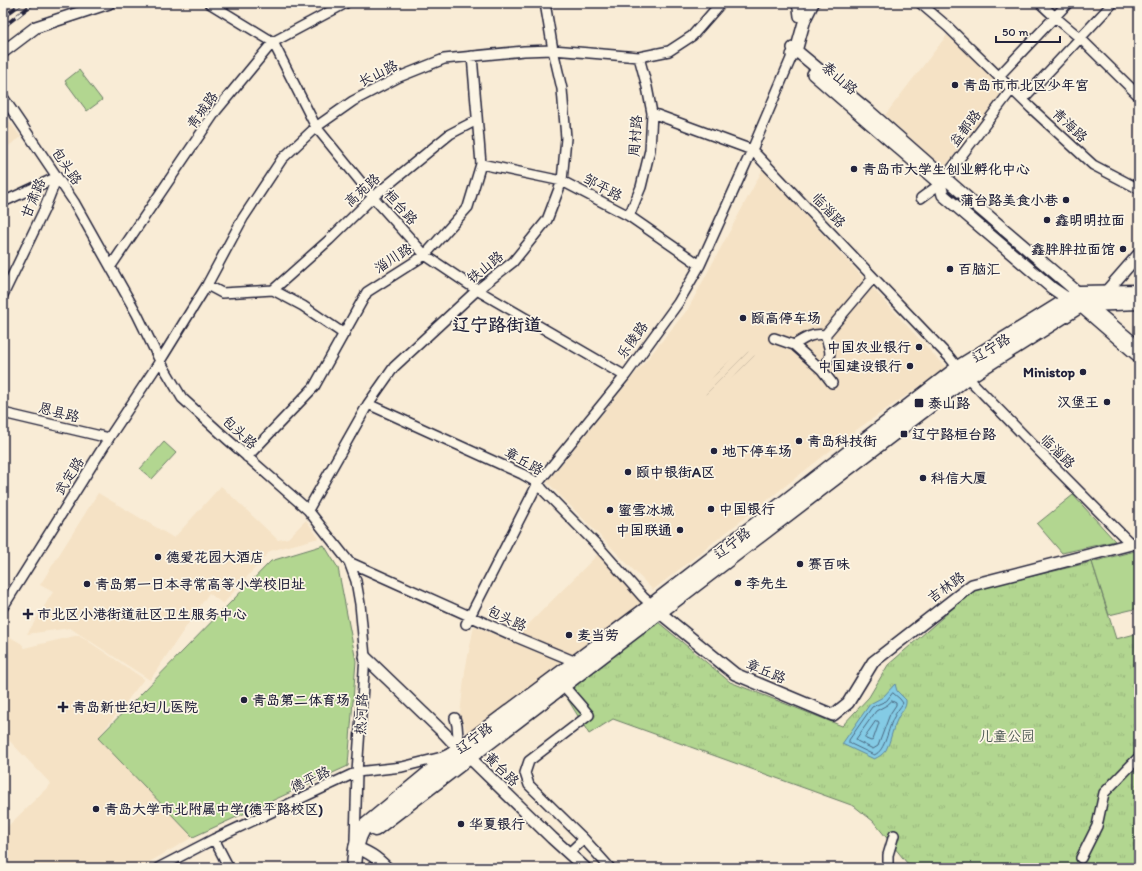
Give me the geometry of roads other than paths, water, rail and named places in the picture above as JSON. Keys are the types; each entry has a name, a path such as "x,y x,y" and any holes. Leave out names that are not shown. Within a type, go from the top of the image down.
{"main road":[{"path":"1079,301 1105,293 1139,292"},
{"name":"辽宁路","path":"464,753 576,662 656,608 694,586 962,372 1079,301 1139,302"},
{"name":"辽宁路","path":"359,849 360,834 364,827 464,753 563,685 656,608"},
{"name":"热河路","path":"354,868 359,849"},
{"name":"热河路","path":"359,849 361,868"}],"street":[{"path":"3,52 36,27 109,3"},
{"path":"209,3 272,42"},
{"name":"青城路","path":"111,266 216,111 272,42 346,3"},
{"name":"铁山路","path":"308,510 368,404 394,367 477,290 513,262 547,220 562,181 566,138 562,89 553,50 545,3"},
{"name":"长山路","path":"160,361 207,285 243,218 282,159 316,126 353,101 399,77 444,59 524,51 553,50 639,57 669,51 692,36 721,3"},
{"path":"797,3 800,8 800,16"},
{"name":"乐陵路","path":"794,51 794,37 800,16 810,3"},
{"name":"乐陵路","path":"468,620 538,483 625,376 678,303 700,265 752,150 794,51 810,3"},
{"name":"青海路","path":"920,3 948,27 1031,108 1093,165 1139,190"},
{"path":"1040,3 1080,38 1139,96"},
{"path":"999,76 1068,3"},
{"path":"1023,99 1113,3"},
{"name":"桓台路","path":"272,42 316,126 373,197 425,255 477,290 625,376"},
{"name":"泰山路","path":"794,51 1079,301 1139,358"},
{"name":"淄川路","path":"247,457 314,387 367,292 425,255 468,208 480,164 472,56"},
{"name":"周村路","path":"629,216 641,187 650,150 652,113 639,57"},
{"name":"益都路","path":"921,198 942,181 1012,89"},
{"name":"包头路","path":"3,97 74,202 111,266 160,361 182,398 308,510 349,562 468,620 576,662"},
{"name":"临淄路","path":"652,113 752,150 1038,450 1135,543"},
{"name":"高苑路","path":"273,290 329,240 373,197 450,134 477,120"},
{"name":"邹平路","path":"480,164 562,181 629,216 700,265"},
{"path":"3,202 57,177"},
{"name":"甘肃路","path":"3,295 44,210 57,177"},
{"path":"1105,293 1139,254"},
{"path":"825,335 873,278"},
{"path":"207,285 222,293 273,290 303,306 344,334"},
{"name":"泰山路","path":"1079,301 1139,346"},
{"path":"794,345 817,334 825,335"},
{"path":"822,370 829,360 830,351 825,335"},
{"path":"774,338 794,345 822,370 832,383"},
{"name":"武定路","path":"3,607 109,438 160,361"},
{"name":"章丘路","path":"368,404 522,474 538,483 543,490 598,546 643,597 734,674 833,715"},
{"name":"恩县路","path":"3,412 109,438"},
{"name":"吉林路","path":"833,715 848,703 873,662 972,585 1135,543"},
{"name":"热河路","path":"349,562 356,581 360,604 365,657 357,772 359,849"},
{"name":"黄台路","path":"365,657 586,868"},
{"path":"563,685 589,715 529,761 525,773 528,784 584,839 610,868"},
{"path":"455,718 464,753"},
{"name":"德平路","path":"158,868 214,839 357,772 402,767 464,753"},
{"path":"1081,858 1097,826 1104,793 1139,757"},
{"path":"888,868 888,855 894,835"},
{"path":"214,839 229,868"},
{"path":"569,853 584,839"},
{"path":"359,849 377,858 387,868"}],"water":[{"path":"895,684 897,691 906,700 906,703 895,724 886,750 874,759 842,744 870,704 883,697"}],"railway":[{"path":"3,17 22,3"},
{"path":"3,27 34,3"}],"place":[{"name":"青岛市市北区少年宫","path":"955,85"},
{"name":"青岛市大学生创业孵化中心","path":"854,169"},
{"name":"蒲台路美食小巷","path":"1066,200"},
{"name":"鑫明明拉面","path":"1047,220"},
{"name":"鑫胖胖拉面馆","path":"1123,249"},
{"name":"百脑汇","path":"950,269"},
{"name":"颐高停车场","path":"743,318"},
{"name":"中国农业银行","path":"919,347"},
{"name":"中国建设银行","path":"910,366"},
{"name":"Ministop","path":"1083,372"},
{"name":"汉堡王","path":"1107,402"},
{"name":"泰山路","path":"919,403"},
{"name":"辽宁路桓台路","path":"904,434"},
{"name":"青岛科技街","path":"799,441"},
{"name":"地下停车场","path":"714,451"},
{"name":"颐中银街A区","path":"628,472"},
{"name":"科信大厦","path":"923,478"},
{"name":"中国银行","path":"711,509"},
{"name":"蜜雪冰城","path":"610,510"},
{"name":"中国联通","path":"680,530"},
{"name":"德爱花园大酒店","path":"158,557"},
{"name":"赛百味","path":"800,564"},
{"name":"李先生","path":"738,583"},
{"name":"青岛第一日本寻常高等小学校旧址","path":"87,584"},
{"name":"市北区小港街道社区卫生服务中心","path":"28,614"},
{"name":"麦当劳","path":"569,635"},
{"name":"青岛第二体育场","path":"244,700"},
{"name":"青岛新世纪妇儿医院","path":"63,707"},
{"name":"青岛大学市北附属中学(德平路校区)","path":"96,809"},
{"name":"华夏银行","path":"461,824"}],"district":[{"name":"辽宁路街道","path":"497,325"}],"park label":[{"name":"儿童公园","path":"1007,736"}]}
